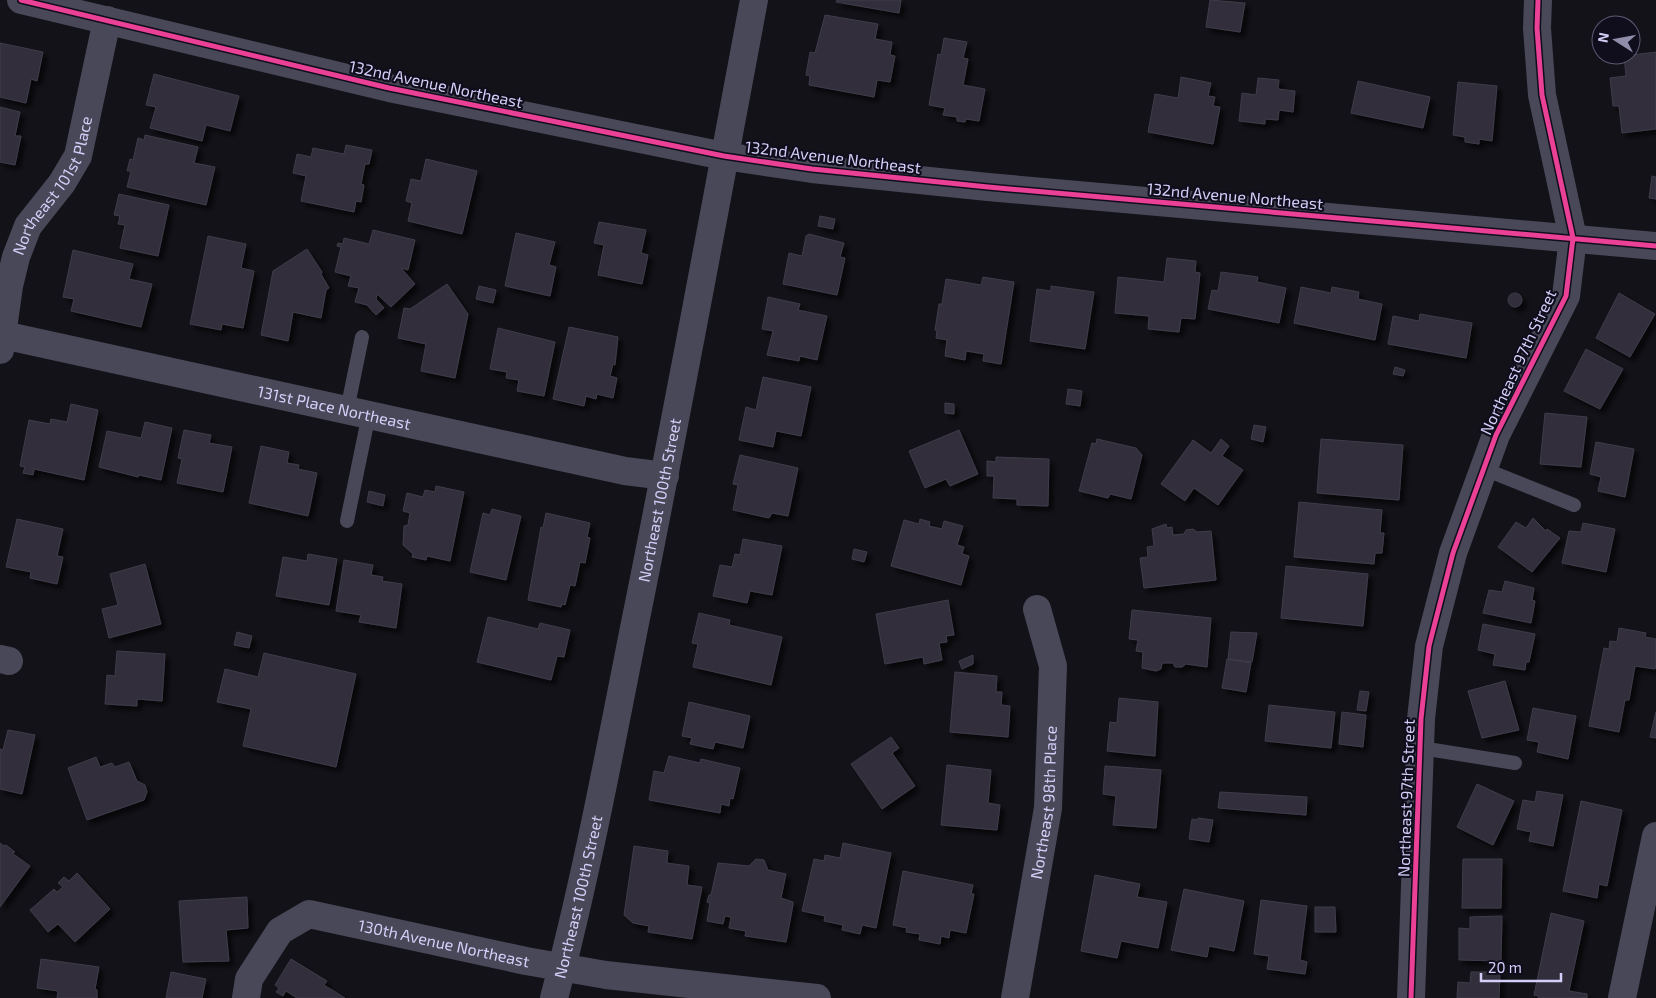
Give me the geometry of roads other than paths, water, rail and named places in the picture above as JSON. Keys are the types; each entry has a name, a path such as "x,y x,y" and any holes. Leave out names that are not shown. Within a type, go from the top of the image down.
{"street":[{"name":"132nd Avenue Northeast","path":"21,0 389,88 724,156 812,169 988,187 1656,246"},
{"name":"Northeast 100th Street","path":"554,998 586,867 664,476 754,0"},
{"name":"Northeast 97th Street","path":"1411,998 1421,719 1429,646 1453,553 1496,435 1566,296 1573,238 1542,95 1537,28 1538,0"},
{"name":"Northeast 101st Place","path":"2,342 9,286 16,257 28,226 62,183 78,156 107,20"},
{"name":"131st Place Northeast","path":"2,342 358,412 625,472 664,476"},
{"name":"Northeast 98th Place","path":"1015,998 1048,808 1053,666 1037,609"},
{"path":"1622,998 1656,836"},
{"name":"130th Avenue Northeast","path":"246,998 250,979 280,931 309,914 562,968 606,975 817,998"}],"lane":[{"path":"347,521 358,412 362,336"},
{"path":"1484,469 1574,505"},
{"path":"1421,748 1515,763"}]}
